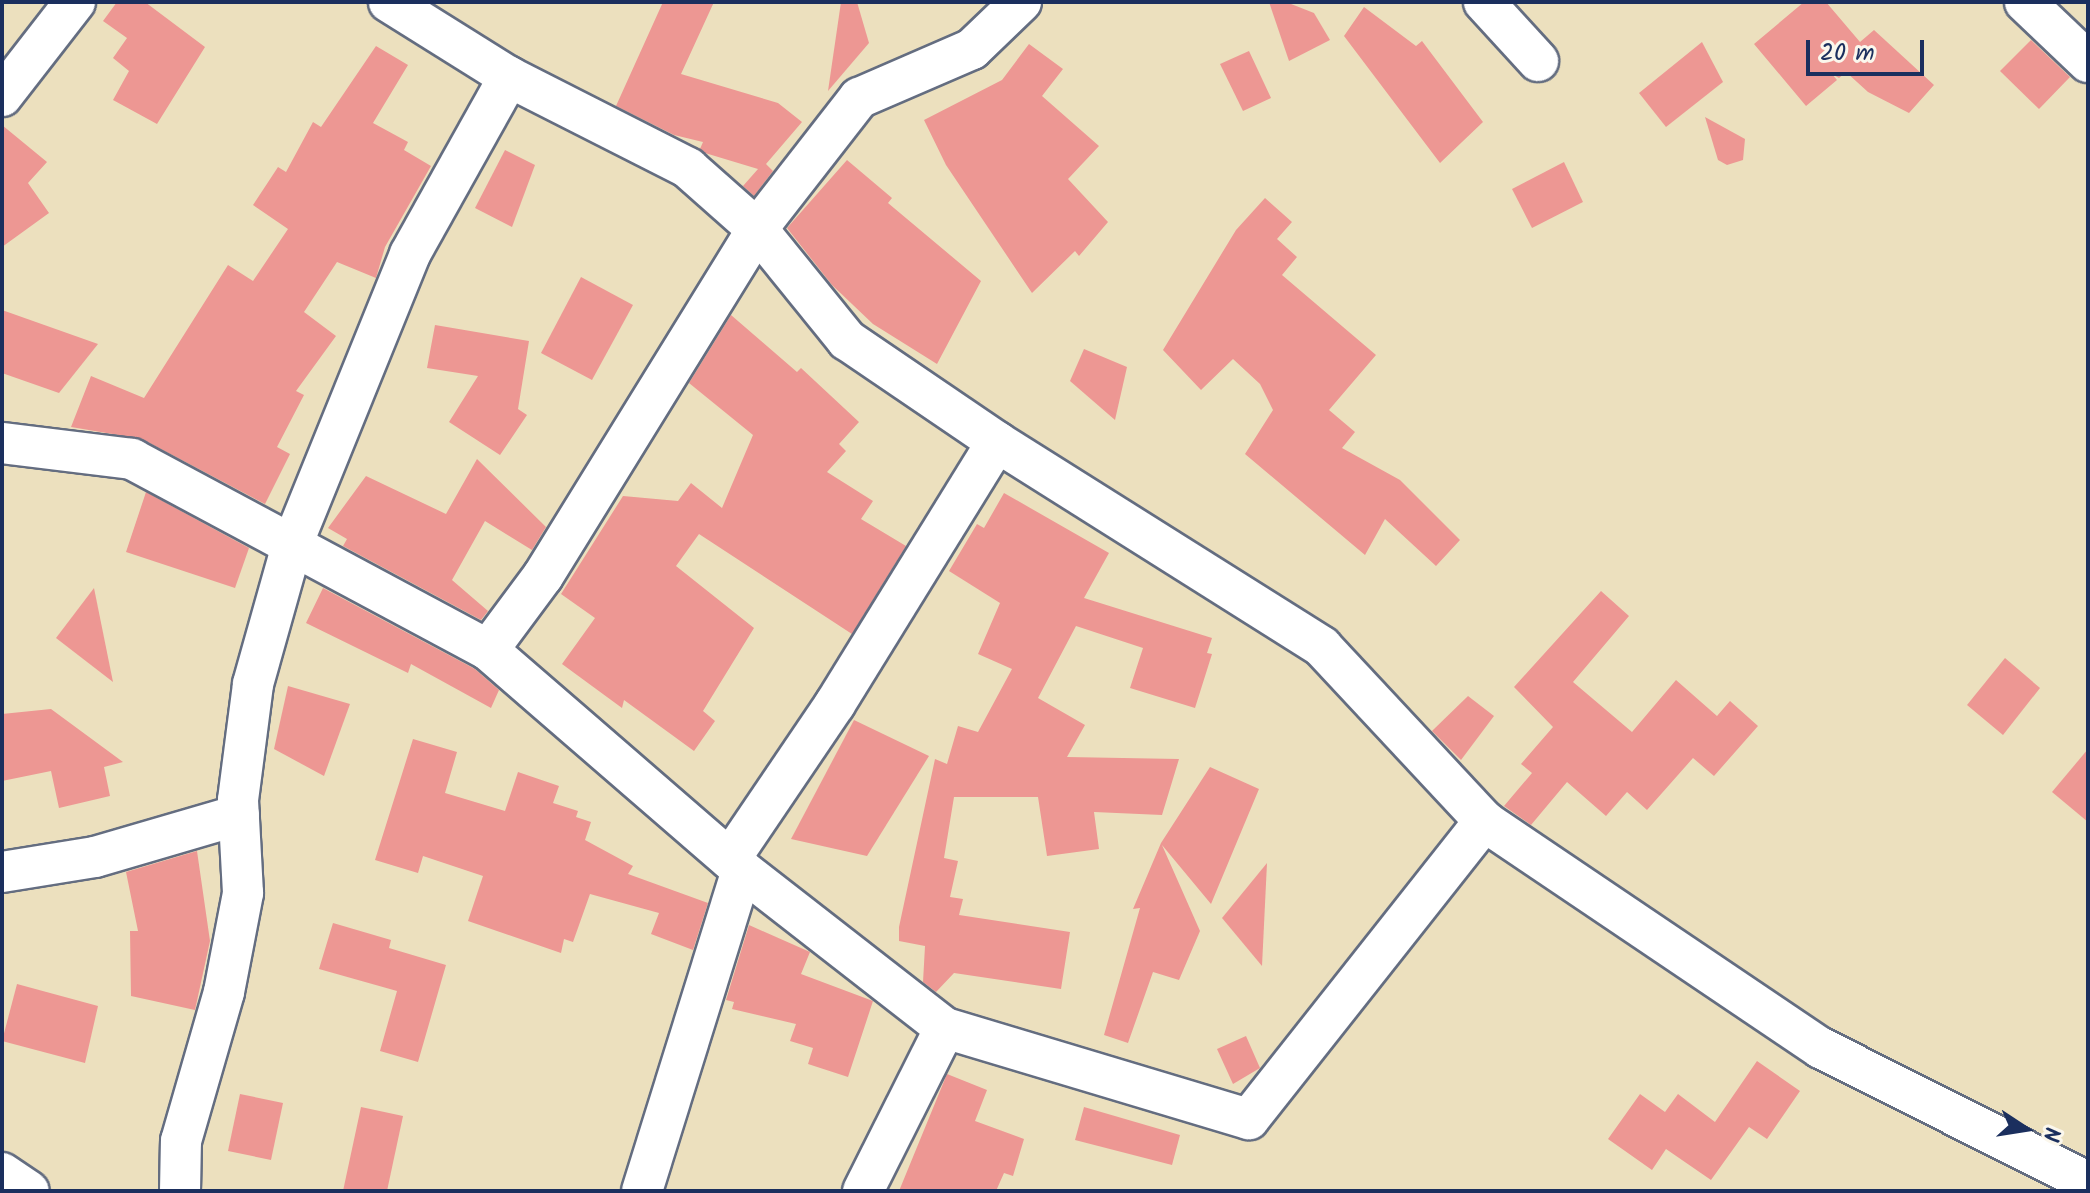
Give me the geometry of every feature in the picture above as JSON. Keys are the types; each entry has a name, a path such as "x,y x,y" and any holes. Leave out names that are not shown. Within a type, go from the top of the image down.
{"street":[{"path":"2,96 75,2"},
{"path":"389,2 509,77 688,168 757,229 847,340 997,442 1322,647 1484,821 1821,1048 2088,1182"},
{"path":"488,650 543,576 757,229 859,98 972,49 1021,2"},
{"path":"1484,2 1538,61"},
{"path":"2025,2 2088,62"},
{"path":"180,1191 181,1141 224,992 243,893 239,815 253,684 292,545 410,254 509,77"},
{"path":"642,1191 736,864 997,442"},
{"path":"2,443 132,459 488,650 736,864 945,1028 1249,1119 1484,821"},
{"path":"2,872 95,857 239,815"},
{"path":"863,1191 945,1028"},
{"path":"2,1173 29,1191"}],"building":[{"path":"117,2 145,2 205,47 157,124 113,100 129,71 113,58 127,38 103,21"},
{"path":"663,2 714,2 681,74 778,103 802,122 766,164 773,171 754,196 743,186 758,169 705,153 700,149 703,142 674,135 616,106"},
{"path":"841,2 857,2 869,43 828,91"},
{"path":"1269,2 1286,2 1314,13 1330,40 1289,61"},
{"path":"1804,2 1826,2 1860,42 1874,30 1934,85 1909,113 1868,92 1846,72 1839,78 1832,74 1837,80 1806,106 1754,44"},
{"path":"1364,7 1416,46 1422,41 1483,122 1440,163 1344,36"},
{"path":"2031,40 2070,77 2039,109 2000,71"},
{"path":"1702,42 1723,82 1666,127 1639,93"},
{"path":"1029,44 1063,69 1042,96 1099,146 1068,179 1108,222 1079,256 1075,251 1032,293 946,165 924,120 1002,80"},
{"path":"376,46 408,65 373,123 408,142 404,150 431,166 385,247 376,278 337,262 304,312 336,336 296,391 304,395 277,447 290,454 265,504 142,439 71,427 91,376 144,398 228,265 253,281 288,229 253,205 278,167 286,172 313,122 321,127"},
{"path":"1249,51 1271,98 1243,111 1220,64"},
{"path":"1705,117 1745,139 1743,160 1727,165 1718,160"},
{"path":"2,125 47,162 28,183 49,213 2,247"},
{"path":"505,150 535,165 512,227 475,208"},
{"path":"847,160 892,198 888,203 981,281 937,364 873,324 832,285 787,228"},
{"path":"1564,162 1583,202 1532,228 1512,189"},
{"path":"1265,198 1292,222 1277,239 1297,257 1282,275 1376,355 1329,410 1355,432 1342,448 1400,480 1460,540 1436,566 1385,519 1365,555 1245,454 1273,410 1260,384 1233,359 1201,390 1163,350 1236,230"},
{"path":"581,277 633,305 592,380 541,353"},
{"path":"2,310 98,344 59,393 2,373"},
{"path":"731,315 797,372 801,368 859,422 839,444 846,451 827,472 873,501 861,519 906,546 852,634 699,534 676,566 754,628 703,711 715,721 694,751 624,700 622,708 562,664 595,618 561,594 623,496 678,501 691,483 722,508 753,435 689,383"},
{"path":"435,325 529,341 518,409 527,415 500,455 449,422 478,376 427,368"},
{"path":"1084,349 1127,367 1115,420 1070,381"},
{"path":"477,459 546,527 532,550 485,521 452,580 488,611 481,620 343,546 347,539 328,528 366,476 446,514"},
{"path":"146,492 249,548 235,588 126,552"},
{"path":"1004,493 1109,553 1084,598 1212,638 1207,653 1212,654 1195,708 1130,688 1143,648 1076,626 1038,698 1085,725 1067,757 1179,759 1162,815 1094,812 1099,849 1047,856 1038,797 954,797 944,858 958,861 950,897 963,899 959,915 1070,932 1061,989 954,973 936,992 923,982 925,946 899,941 899,927 935,759 947,764 958,726 978,732 1012,669 978,654 1000,603 949,571 977,524 984,528"},
{"path":"94,588 113,682 56,638"},
{"path":"323,588 475,669 499,690 491,708 411,664 408,673 306,623"},
{"path":"1601,591 1629,616 1573,682 1632,732 1676,680 1717,716 1730,701 1758,726 1714,776 1693,758 1647,810 1627,792 1606,816 1567,782 1531,825 1504,806 1532,773 1521,764 1553,727 1514,687"},
{"path":"2005,658 2040,688 2003,735 1967,705"},
{"path":"288,686 350,704 324,776 274,749"},
{"path":"1468,696 1494,716 1461,760 1432,731"},
{"path":"51,709 123,762 104,767 110,796 59,808 51,771 2,781 2,714"},
{"path":"854,720 929,756 867,856 791,839"},
{"path":"413,739 457,752 445,793 505,811 518,772 559,786 553,803 578,811 576,817 591,822 585,840 633,866 628,874 708,903 693,950 651,934 659,913 590,894 573,942 564,939 561,953 468,921 483,876 423,856 418,873 375,860"},
{"path":"2088,749 2088,822 2052,792"},
{"path":"1210,767 1259,789 1211,904 1162,845 1200,931 1179,980 1153,972 1128,1043 1104,1035 1140,908 1133,909 1161,843"},
{"path":"197,851 210,941 195,1010 131,996 130,931 138,931 126,872"},
{"path":"1267,863 1262,966 1222,918"},
{"path":"333,923 391,940 389,948 446,965 418,1062 380,1051 397,991 319,969"},
{"path":"749,925 810,952 801,974 873,1001 848,1077 808,1064 813,1048 790,1041 796,1024 732,1009 734,1002 726,1000"},
{"path":"17,984 98,1006 85,1063 2,1041"},
{"path":"1246,1036 1260,1068 1233,1084 1217,1049"},
{"path":"1757,1061 1800,1091 1767,1139 1749,1127 1711,1180 1666,1149 1652,1170 1608,1139 1640,1094 1665,1112 1678,1094 1715,1122"},
{"path":"947,1074 987,1090 975,1121 1024,1139 1013,1176 1004,1173 996,1191 899,1191"},
{"path":"240,1094 283,1103 271,1160 228,1151"},
{"path":"361,1107 403,1116 387,1191 343,1191"},
{"path":"1084,1107 1180,1135 1172,1165 1075,1140"}]}
